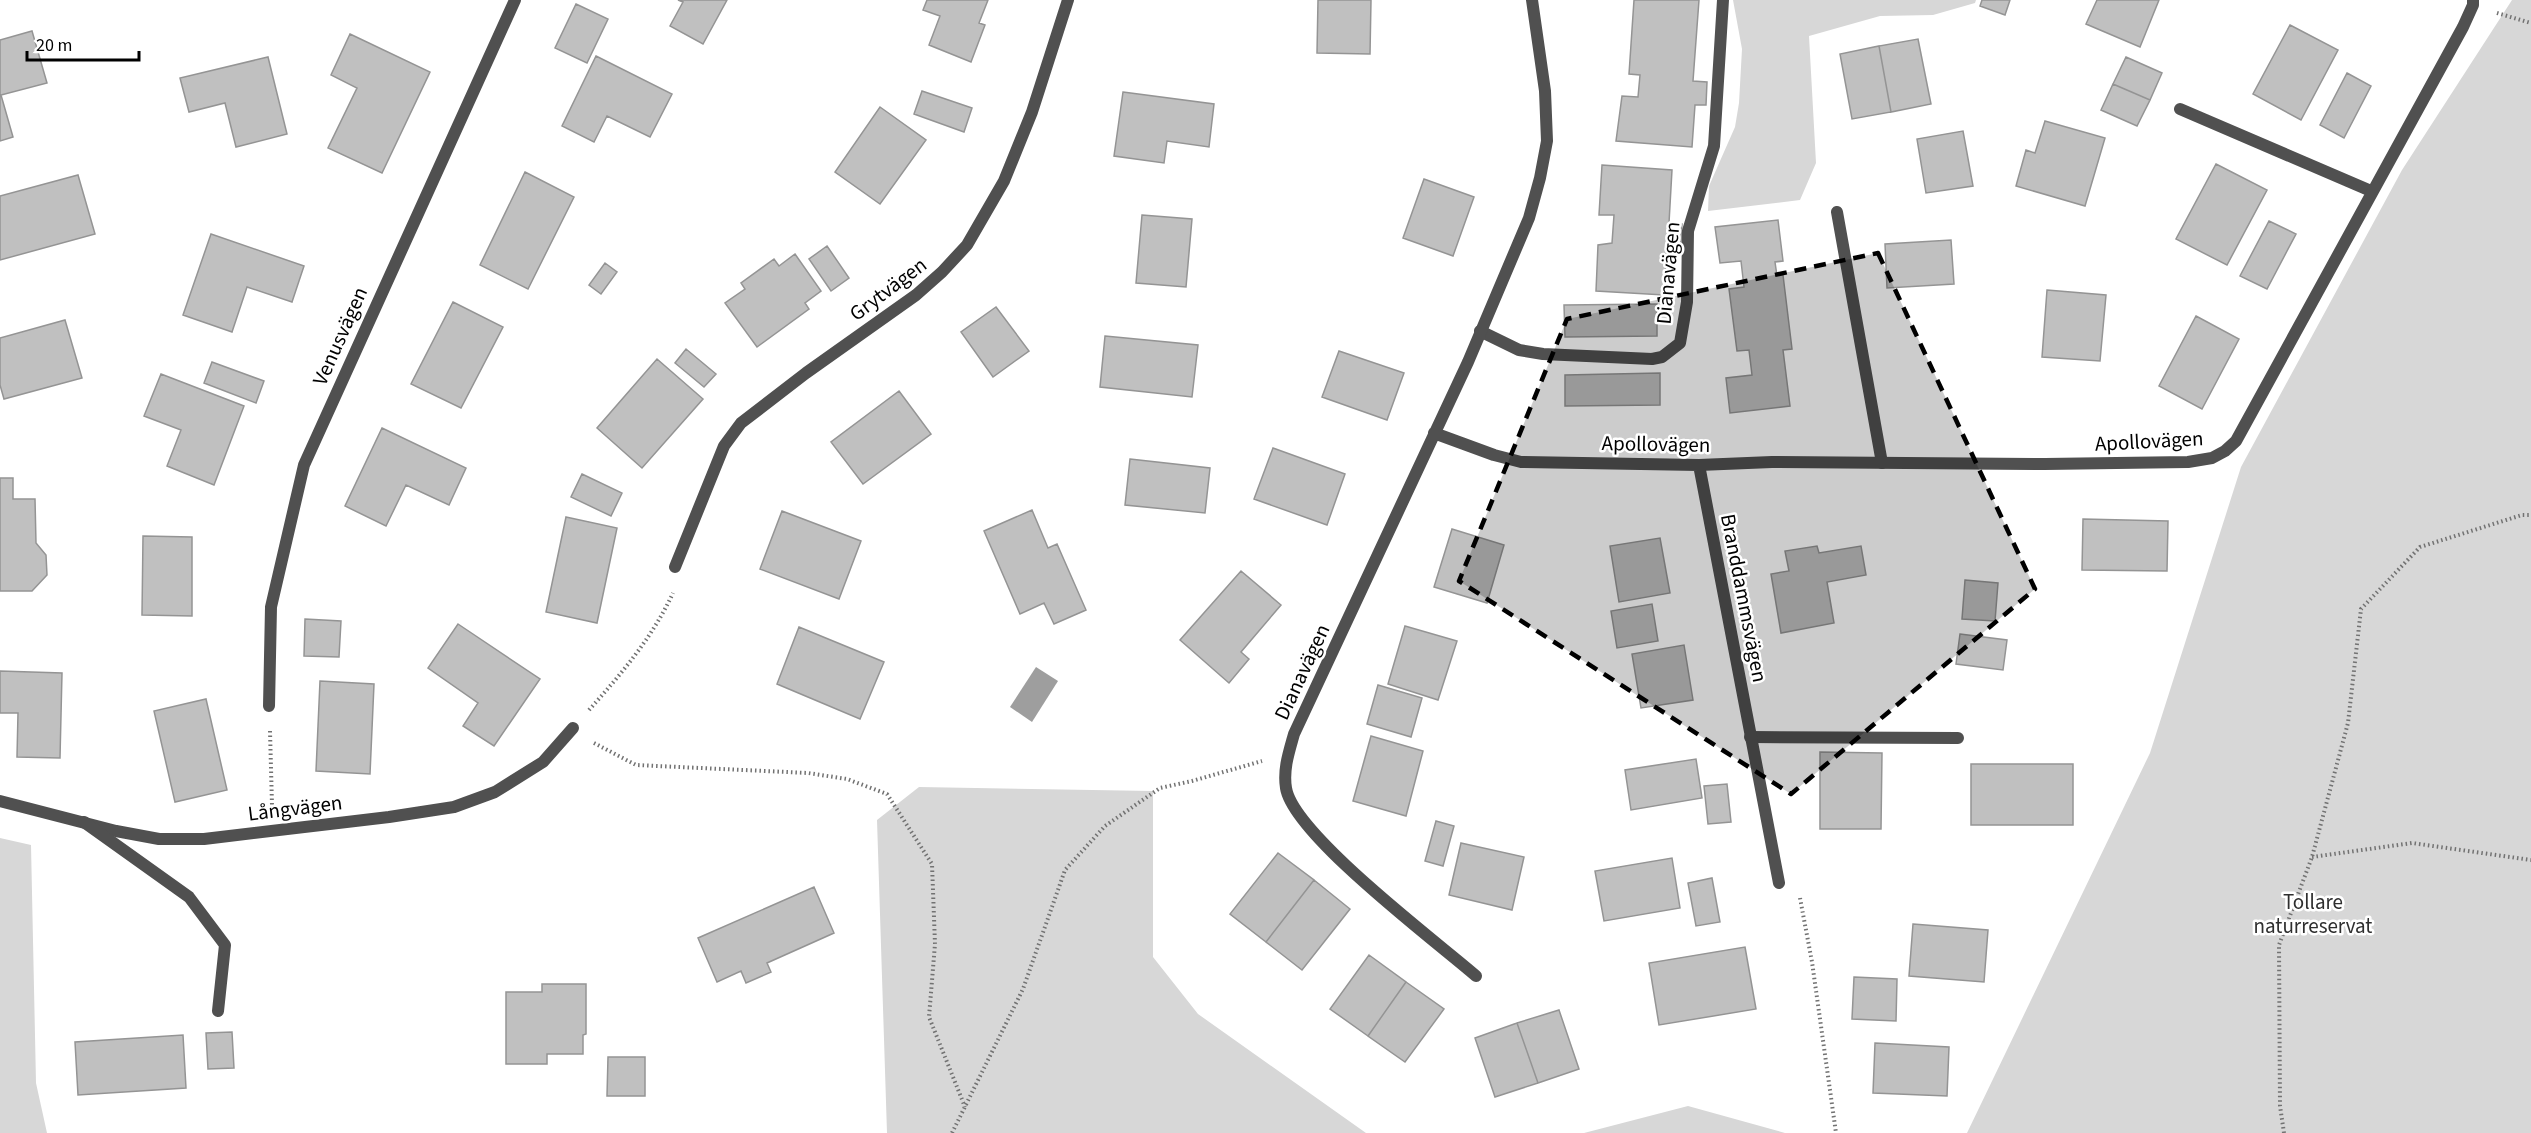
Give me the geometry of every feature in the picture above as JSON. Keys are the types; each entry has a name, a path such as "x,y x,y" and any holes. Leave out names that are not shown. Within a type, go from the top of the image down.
{"street":[{"name":"Venusvägen","path":"269,706 271,607 290,514 304,465 515,0"},
{"name":"Grytvägen","path":"675,567 724,446 741,423 916,295 967,245 984,219 1008,171 1032,112 1068,0"},
{"name":"Dianavägen","path":"1476,976 1330,852 1296,810 1286,790 1286,763 1294,734 1434,433 1529,218 1547,141 1545,91 1532,0"},
{"name":"Dianavägen","path":"1480,331 1519,350 1543,354 1652,359 1662,357 1680,343 1687,302 1688,231 1714,146 1724,0"},
{"name":"Apollovägen","path":"1434,433 1494,455 1521,462 1699,465 1772,462 2045,464 2188,462 2212,458 2225,451 2236,441 2473,3"},
{"path":"2180,109 2371,191"},
{"path":"1837,212 1882,464"},
{"name":"Branddammsvägen","path":"1699,465 1779,883"},
{"name":"Långvägen","path":"0,801 116,831 159,839 204,839 273,831 454,807 495,792 543,762 573,728"},
{"path":"1750,737 1958,738"},
{"path":"84,822 189,897 225,945 218,1011"}],"path":[{"path":"2473,3 2531,23"},
{"path":"2284,1133 2280,1106 2279,945 2312,857 2348,723 2361,609 2420,547 2522,515 2531,515"},
{"path":"675,567 678,584 658,624 632,662 573,728 604,750 636,765 808,773 847,779 886,794 932,864 934,944 929,1017 965,1107"},
{"path":"269,706 273,831"},
{"path":"952,1133 1023,989 1065,870 1105,826 1160,788 1289,754"},
{"path":"2312,857 2412,843 2531,860"},
{"path":"1779,883 1799,893 1812,962 1836,1133"}],"highlighted area":[{"path":"1878,253 2035,589 1791,794 1459,581 1567,319"}],"green space":[{"path":"1733,0 1976,0 1975,3 1933,15 1880,16 1809,36 1816,163 1800,200 1708,211 1709,186 1735,127 1739,103 1742,49"},
{"name":"Tollare naturreservat","path":"2512,0 2531,0 2531,1133 1967,1133 2150,753 2241,467 2402,170"},
{"path":"919,787 1153,791 1153,957 1198,1014 1366,1133 887,1133 877,820"},
{"path":"0,838 31,845 36,1083 47,1133 0,1133"},
{"path":"1688,1106 1785,1133 1584,1133"}],"shaded area":[{"path":"1036,667 1058,681 1032,722 1010,707"}],"building":[{"path":"678,0 727,0 703,44 670,26 683,2"},
{"path":"927,0 988,0 979,23 985,25 971,62 929,45 940,16 923,10"},
{"path":"1318,0 1371,0 1370,54 1317,53"},
{"path":"1634,0 1699,0 1693,81 1707,82 1706,105 1695,105 1692,147 1616,141 1622,96 1638,97 1640,75 1629,74"},
{"path":"1982,0 2010,0 2005,15 1980,6"},
{"path":"2097,0 2159,0 2140,47 2086,24"},
{"path":"576,4 608,19 587,63 555,48"},
{"path":"2290,25 2338,50 2301,120 2253,94"},
{"path":"32,31 47,83 1,95 13,137 0,141 0,40"},
{"path":"350,34 430,72 382,173 328,148 357,88 331,75"},
{"path":"1918,39 1931,104 1891,112 1879,46"},
{"path":"1879,46 1891,112 1852,119 1840,54"},
{"path":"596,56 672,94 650,137 607,116 594,142 562,126"},
{"path":"268,57 287,134 236,147 225,103 189,112 180,78"},
{"path":"2126,57 2162,73 2150,100 2113,84"},
{"path":"2347,73 2371,86 2344,138 2320,125"},
{"path":"2113,84 2150,100 2137,126 2101,110"},
{"path":"922,91 972,108 964,132 914,114"},
{"path":"1123,92 1214,104 1209,147 1167,141 1164,163 1114,156"},
{"path":"880,107 926,140 880,204 835,172"},
{"path":"2045,121 2105,138 2085,206 2016,186 2026,150 2035,153"},
{"path":"1963,131 1973,186 1926,193 1917,139"},
{"path":"2216,164 2267,190 2227,265 2176,239"},
{"path":"1602,165 1672,170 1669,223 1682,224 1681,246 1667,245 1664,295 1596,291 1598,245 1612,243 1614,215 1599,215"},
{"path":"525,172 574,197 528,289 480,265"},
{"path":"78,175 95,234 0,260 0,196"},
{"path":"1424,179 1474,197 1453,256 1403,238"},
{"path":"1142,215 1192,219 1186,287 1136,283"},
{"path":"1778,220 1783,261 1775,262 1777,276 1783,275 1792,349 1783,350 1790,406 1730,413 1726,378 1752,375 1749,350 1737,351 1729,289 1744,287 1741,261 1720,263 1715,227"},
{"path":"2269,221 2296,234 2267,289 2240,276"},
{"path":"211,234 304,266 292,302 247,287 232,332 183,315"},
{"path":"1951,240 1954,284 1887,288 1885,244"},
{"path":"827,246 849,278 831,291 809,259"},
{"path":"795,254 821,291 805,303 809,309 757,347 725,303 745,289 741,283 774,259 779,266"},
{"path":"605,263 617,272 601,294 589,285"},
{"path":"2047,290 2106,295 2100,361 2042,357"},
{"path":"453,302 503,327 461,408 411,384"},
{"path":"1657,304 1657,336 1565,337 1564,305"},
{"path":"996,307 1029,351 993,377 961,332"},
{"path":"2196,316 2239,339 2202,409 2159,386"},
{"path":"65,320 82,378 4,399 0,385 0,338"},
{"path":"1105,336 1198,345 1192,397 1100,387"},
{"path":"686,349 716,374 704,387 675,363"},
{"path":"1339,351 1404,373 1387,420 1322,397"},
{"path":"657,359 703,399 642,468 597,428"},
{"path":"212,362 264,381 256,403 204,383"},
{"path":"1660,373 1660,405 1565,406 1565,375"},
{"path":"161,374 244,406 214,485 167,466 181,430 144,416"},
{"path":"899,391 931,434 863,484 831,442"},
{"path":"382,428 466,468 449,505 406,485 386,526 345,506"},
{"path":"1273,448 1345,474 1327,525 1254,499"},
{"path":"1130,459 1210,468 1205,513 1125,505"},
{"path":"582,474 622,493 611,516 571,497"},
{"path":"0,478 13,478 13,499 35,499 36,543 46,555 47,575 32,591 0,591"},
{"path":"1032,510 1048,548 1057,544 1086,610 1054,624 1044,603 1020,614 984,531"},
{"path":"782,511 861,541 839,599 760,569"},
{"path":"566,517 617,528 597,623 546,612"},
{"path":"2083,519 2168,521 2167,571 2082,570"},
{"path":"1452,529 1504,545 1487,603 1434,587"},
{"path":"143,536 192,537 192,616 142,615"},
{"path":"1660,538 1670,593 1619,602 1610,546"},
{"path":"1817,546 1819,553 1861,546 1866,575 1827,582 1834,623 1781,633 1771,574 1789,571 1785,551"},
{"path":"1241,571 1281,605 1241,652 1249,659 1229,683 1180,640"},
{"path":"1965,580 1998,583 1995,621 1962,619"},
{"path":"1652,604 1658,641 1617,648 1611,611"},
{"path":"305,619 341,621 339,657 304,656"},
{"path":"458,624 540,679 494,746 463,726 478,703 428,668"},
{"path":"1405,626 1457,641 1438,700 1388,684"},
{"path":"799,627 884,662 860,719 777,684"},
{"path":"1960,634 2007,640 2003,670 1956,664"},
{"path":"1684,645 1693,700 1641,708 1632,654"},
{"path":"0,671 62,673 60,758 17,757 18,713 0,713"},
{"path":"320,681 374,684 370,774 316,771"},
{"path":"1378,685 1422,698 1411,737 1367,724"},
{"path":"206,699 227,790 175,802 154,711"},
{"path":"1371,736 1423,751 1406,816 1353,801"},
{"path":"1820,752 1882,753 1881,829 1820,829"},
{"path":"1696,759 1702,798 1631,810 1625,770"},
{"path":"1971,764 2073,764 2073,825 1971,825"},
{"path":"1727,784 1731,822 1708,824 1704,786"},
{"path":"1436,821 1454,826 1443,866 1425,861"},
{"path":"1461,843 1524,857 1512,910 1449,895"},
{"path":"1278,853 1314,880 1266,942 1230,914"},
{"path":"1672,858 1680,908 1604,921 1595,871"},
{"path":"1712,878 1720,922 1696,926 1688,883"},
{"path":"1314,880 1350,909 1302,970 1266,942"},
{"path":"814,887 834,933 767,963 771,972 746,983 741,971 717,982 698,938"},
{"path":"1913,924 1988,930 1984,982 1909,976"},
{"path":"1745,947 1756,1009 1659,1025 1649,963"},
{"path":"1369,955 1406,982 1368,1036 1330,1009"},
{"path":"1854,977 1897,979 1896,1021 1852,1019"},
{"path":"1406,982 1444,1009 1405,1062 1368,1036"},
{"path":"542,984 586,984 586,1034 583,1035 583,1054 547,1054 547,1064 506,1064 506,992 542,992"},
{"path":"1559,1010 1579,1069 1538,1083 1517,1023"},
{"path":"1517,1023 1538,1083 1495,1097 1475,1038"},
{"path":"232,1032 234,1068 208,1069 206,1033"},
{"path":"183,1035 186,1088 78,1095 75,1042"},
{"path":"1875,1043 1949,1047 1947,1096 1873,1093"},
{"path":"608,1057 645,1057 645,1096 607,1096"}]}
